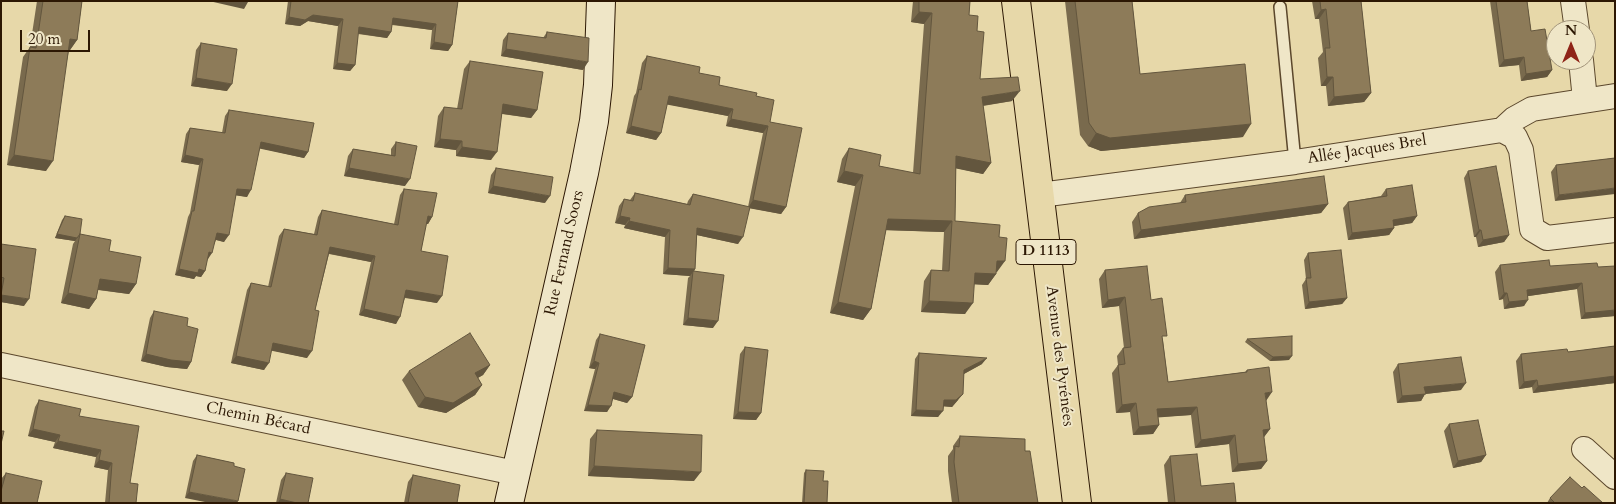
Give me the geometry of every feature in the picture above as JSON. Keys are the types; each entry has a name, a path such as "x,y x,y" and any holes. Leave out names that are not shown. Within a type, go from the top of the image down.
{"main road":[{"name":"Avenue des Pyrénées","path":"1016,1 1077,503"}],"street":[{"name":"Rue Fernand Soors","path":"509,503 582,182 594,121 599,69 601,1"},
{"path":"1574,1 1576,20"},
{"path":"1582,70 1585,100"},
{"path":"1615,96 1532,109 1514,119 1502,130 1516,137 1521,150 1532,228 1547,238 1615,230"},
{"name":"Allée Jacques Brel","path":"1040,195 1295,162 1502,130"},
{"name":"Chemin Bécard","path":"1,366 515,473"},
{"path":"1584,449 1615,477"}],"lane":[{"path":"1280,7 1295,162"}],"building":[{"path":"43,1 82,1 77,40 70,39 53,161 14,155 30,47 36,48"},
{"path":"291,1 458,1 452,45 434,42 436,24 393,18 391,32 359,27 355,65 337,63 343,19 313,15 305,20 289,17"},
{"path":"919,1 970,1 969,15 978,16 977,31 984,32 980,79 1018,77 1020,91 982,97 991,163 956,156 955,221 1000,225 999,237 1007,238 1005,261 997,261 996,274 975,273 973,303 929,301 931,270 949,271 952,221 888,219 871,309 838,302 863,175 844,171 849,148 881,155 879,166 920,174 932,13 919,12"},
{"path":"1075,1 1132,1 1140,74 1245,64 1251,124 1110,138 1096,133 1089,123"},
{"path":"1320,1 1361,1 1371,93 1334,97 1333,77 1327,77 1325,48 1330,48 1326,9 1321,10"},
{"path":"1496,1 1527,1 1531,31 1545,29 1546,70 1552,70 1526,74 1524,57 1504,60"},
{"path":"547,32 589,38 588,62 506,49 508,33 546,38"},
{"path":"201,43 237,49 232,84 196,78"},
{"path":"647,56 700,67 699,73 720,77 719,85 757,93 756,96 774,100 770,122 802,128 786,207 753,200 768,126 731,119 733,109 669,96 661,133 631,126 639,89 641,90"},
{"path":"470,61 543,72 537,110 503,104 497,152 462,147 462,141 440,139 444,107 462,109"},
{"path":"229,110 314,123 308,152 261,142 251,190 237,189 229,235 217,233 212,253 209,252 205,271 199,269 198,273 179,269 192,211 194,211 203,159 185,155 190,128 225,133"},
{"path":"396,142 417,146 410,179 349,168 353,149 395,156"},
{"path":"1615,158 1615,188 1559,195 1556,165"},
{"path":"1496,166 1509,235 1483,240 1481,230 1479,230 1468,171"},
{"path":"496,168 553,177 550,196 493,186"},
{"path":"1324,176 1328,204 1141,230 1138,213 1149,207 1186,202 1185,195"},
{"path":"1412,185 1417,216 1393,220 1394,228 1352,233 1348,202 1387,196 1386,189"},
{"path":"404,189 437,193 432,217 428,216 421,251 448,256 442,296 406,290 400,317 364,309 375,256 330,247 315,310 319,311 312,351 273,343 269,363 236,356 251,283 271,287 284,229 317,235 322,210 398,225"},
{"path":"635,193 690,205 693,194 750,207 743,237 697,228 695,269 668,268 670,230 629,221 630,218 620,216 624,199 633,201"},
{"path":"65,216 82,219 80,234 77,238 57,234"},
{"path":"80,234 111,240 109,251 141,257 136,284 100,279 96,299 68,293"},
{"path":"1,244 36,249 29,299 1,295 4,278 1,277"},
{"path":"1341,250 1347,298 1309,302 1306,278 1311,278 1308,253"},
{"path":"1549,260 1550,266 1597,263 1598,267 1615,266 1615,310 1585,313 1582,283 1527,290 1528,300 1509,302 1507,293 1504,293 1500,265"},
{"path":"1147,266 1151,300 1162,298 1167,336 1162,336 1168,382 1247,372 1247,370 1269,367 1272,392 1265,393 1270,429 1263,430 1267,461 1238,464 1235,435 1201,440 1197,407 1157,409 1159,425 1139,427 1136,403 1122,405 1118,365 1125,364 1123,348 1131,347 1125,297 1108,300 1105,270"},
{"path":"693,271 724,275 718,321 688,318"},
{"path":"154,311 188,318 187,326 198,329 191,362 171,360 146,354"},
{"path":"470,333 490,365 475,373 482,385 453,403 425,397 409,371"},
{"path":"600,334 645,345 632,397 614,392 611,406 588,405 599,363 594,361"},
{"path":"1292,336 1292,356 1273,357 1247,339"},
{"path":"1615,346 1615,376 1538,386 1537,380 1524,382 1521,354 1567,349 1568,352"},
{"path":"745,347 768,350 761,413 738,412"},
{"path":"919,353 987,358 964,370 963,394 956,400 944,400 943,411 916,410"},
{"path":"1461,357 1466,383 1424,387 1426,394 1402,396 1398,364"},
{"path":"39,400 81,409 79,416 139,426 130,483 138,484 136,503 109,503 112,463 99,460 101,450 58,441 60,435 33,429"},
{"path":"1478,420 1486,455 1458,461 1449,424"},
{"path":"597,430 702,435 701,472 594,466"},
{"path":"1,431 4,431 1,444"},
{"path":"960,436 1025,439 1025,451 1030,451 1038,503 959,503 954,462 955,446 959,447"},
{"path":"1197,454 1201,486 1234,483 1236,503 1175,503 1170,456"},
{"path":"197,455 234,463 234,466 245,469 238,501 189,492"},
{"path":"806,470 824,471 823,481 828,481 827,503 804,503"},
{"path":"6,473 42,481 37,503 1,503 1,491"},
{"path":"286,473 313,478 308,503 297,503 280,499"},
{"path":"413,475 460,485 457,503 408,503"},
{"path":"1570,477 1582,488 1584,486 1603,503 1555,503 1550,498"}]}
